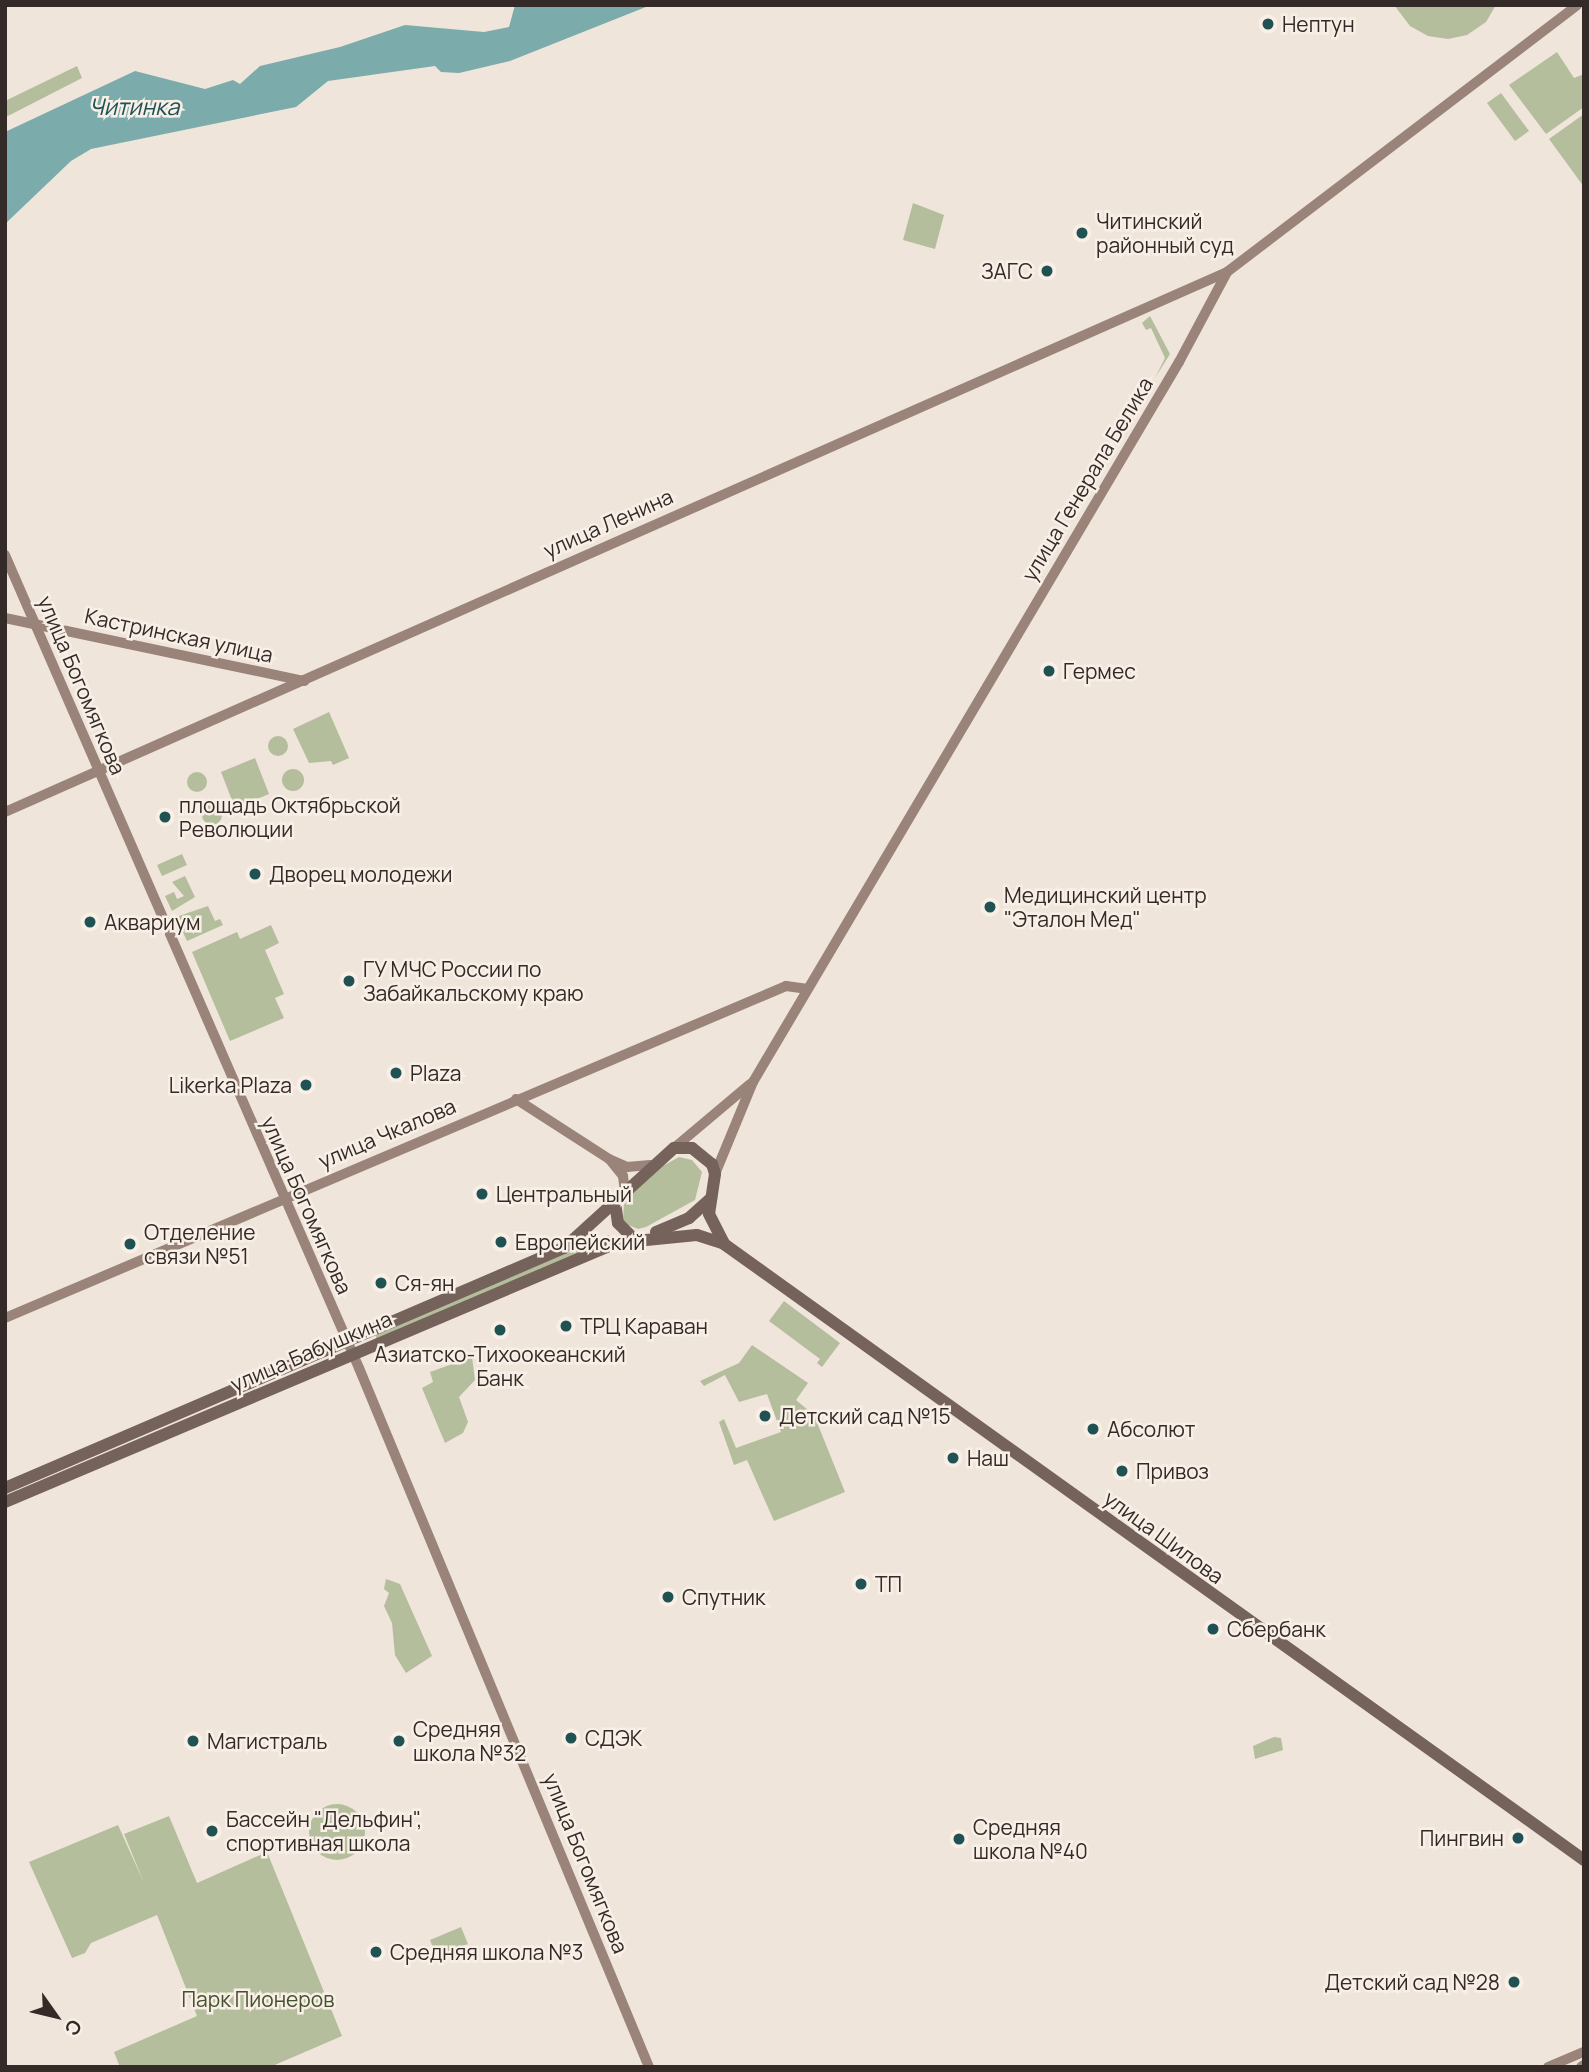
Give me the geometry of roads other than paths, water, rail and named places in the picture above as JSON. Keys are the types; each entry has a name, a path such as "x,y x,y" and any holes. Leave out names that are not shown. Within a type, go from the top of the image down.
{"main road":[{"name":"улица Генерала Белика","path":"753,1082 1227,272 1269,237 1574,7"},
{"name":"улица Ленина","path":"5,812 1227,272"},
{"path":"5,579 6,557"},
{"name":"улица Богомягкова","path":"6,557 282,1199 350,1348 649,2067"},
{"name":"Кастринская улица","path":"5,618 304,681"},
{"name":"улица Чкалова","path":"5,1318 786,986 808,989"},
{"path":"674,1148 753,1082"},
{"path":"724,1244 709,1214 715,1174 753,1082"},
{"path":"516,1099 609,1159 627,1167 650,1166"},
{"path":"674,1148 685,1146 700,1152 715,1174"},
{"name":"улица Бабушкина","path":"5,1502 350,1348 564,1248 650,1166 674,1148"},
{"path":"609,1159 623,1176 625,1192"},
{"path":"634,1239 689,1218 711,1198"},
{"path":"615,1202 618,1223 634,1239 697,1235 724,1244"},
{"name":"улица Бабушкина","path":"5,1488 587,1254 634,1239"},
{"name":"улица Шилова","path":"724,1244 1584,1860"},
{"path":"1548,2067 1584,2052"}],"water":[{"name":"Читинка","path":"515,5 651,5 510,61 459,73 441,72 435,66 328,81 296,107 91,149 71,161 5,224 5,132 135,71 205,89 233,80 240,84 260,66 340,47 405,25 484,32 509,27"}],"place":[{"name":"Нептун","path":"1268,24"},
{"name":"Читинский районный суд","path":"1082,233"},
{"name":"ЗАГС","path":"1047,271"},
{"name":"Гермес","path":"1049,671"},
{"name":"площадь Октябрьской Революции","path":"165,817"},
{"name":"Дворец молодежи","path":"255,874"},
{"name":"Медицинский центр \"Эталон Мед\"","path":"990,907"},
{"name":"Аквариум","path":"90,922"},
{"name":"ГУ МЧС России по Забайкальскому краю","path":"349,981"},
{"name":"Plaza","path":"396,1073"},
{"name":"Likerka Plaza","path":"306,1085"},
{"name":"Центральный","path":"482,1194"},
{"name":"Европейский","path":"501,1242"},
{"name":"Отделение связи №51","path":"130,1244"},
{"name":"Ся-ян","path":"381,1283"},
{"name":"ТРЦ Караван","path":"566,1326"},
{"name":"Азиатско-Тихоокеанский Банк","path":"500,1330"},
{"name":"Детский сад №15","path":"765,1416"},
{"name":"Абсолют","path":"1093,1429"},
{"name":"Наш","path":"953,1458"},
{"name":"Привоз","path":"1122,1471"},
{"name":"ТП","path":"861,1584"},
{"name":"Спутник","path":"668,1597"},
{"name":"Сбербанк","path":"1213,1629"},
{"name":"СДЭК","path":"571,1738"},
{"name":"Магистраль","path":"193,1741"},
{"name":"Средняя школа №32","path":"399,1741"},
{"name":"Бассейн \"Дельфин\", спортивная школа","path":"212,1831"},
{"name":"Пингвин","path":"1518,1838"},
{"name":"Средняя школа №40","path":"959,1839"},
{"name":"Средняя школа №3","path":"376,1952"},
{"name":"Детский сад №28","path":"1514,1982"}],"park label":[{"name":"Парк Пионеров","path":"258,1999"}]}
